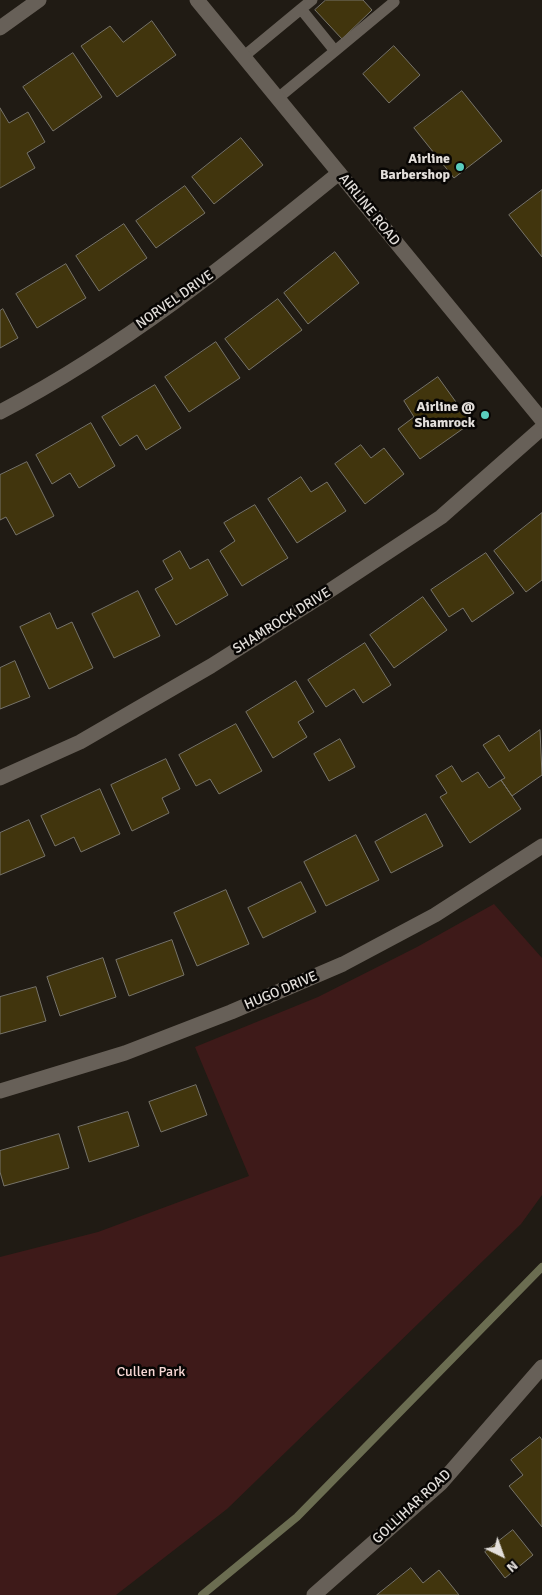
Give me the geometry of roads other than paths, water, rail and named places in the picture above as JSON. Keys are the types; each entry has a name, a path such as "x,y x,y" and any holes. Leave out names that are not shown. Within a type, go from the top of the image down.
{"street":[{"path":"0,28 39,0"},
{"name":"AIRLINE ROAD","path":"197,0 542,420"},
{"name":"NORVEL DRIVE","path":"0,412 31,396 117,342 228,263 339,173"},
{"name":"SHAMROCK DRIVE","path":"0,778 80,742 211,666 320,597 441,517 542,428"},
{"name":"HUGO DRIVE","path":"0,1091 125,1053 231,1012 342,964 435,915 542,846"},
{"name":"GOLLIHAR ROAD","path":"314,1595 441,1483 542,1367"}],"lane":[{"path":"244,56 312,0"},
{"path":"278,98 394,2 393,0"},
{"path":"301,9 335,50"}],"waterway":[{"path":"202,1595 297,1517 542,1267"}],"place":[{"name":"Airline Barbershop","path":"460,167"},
{"name":"Airline @ Shamrock","path":"485,415"}],"park label":[{"name":"Cullen Park","path":"151,1372"}]}
